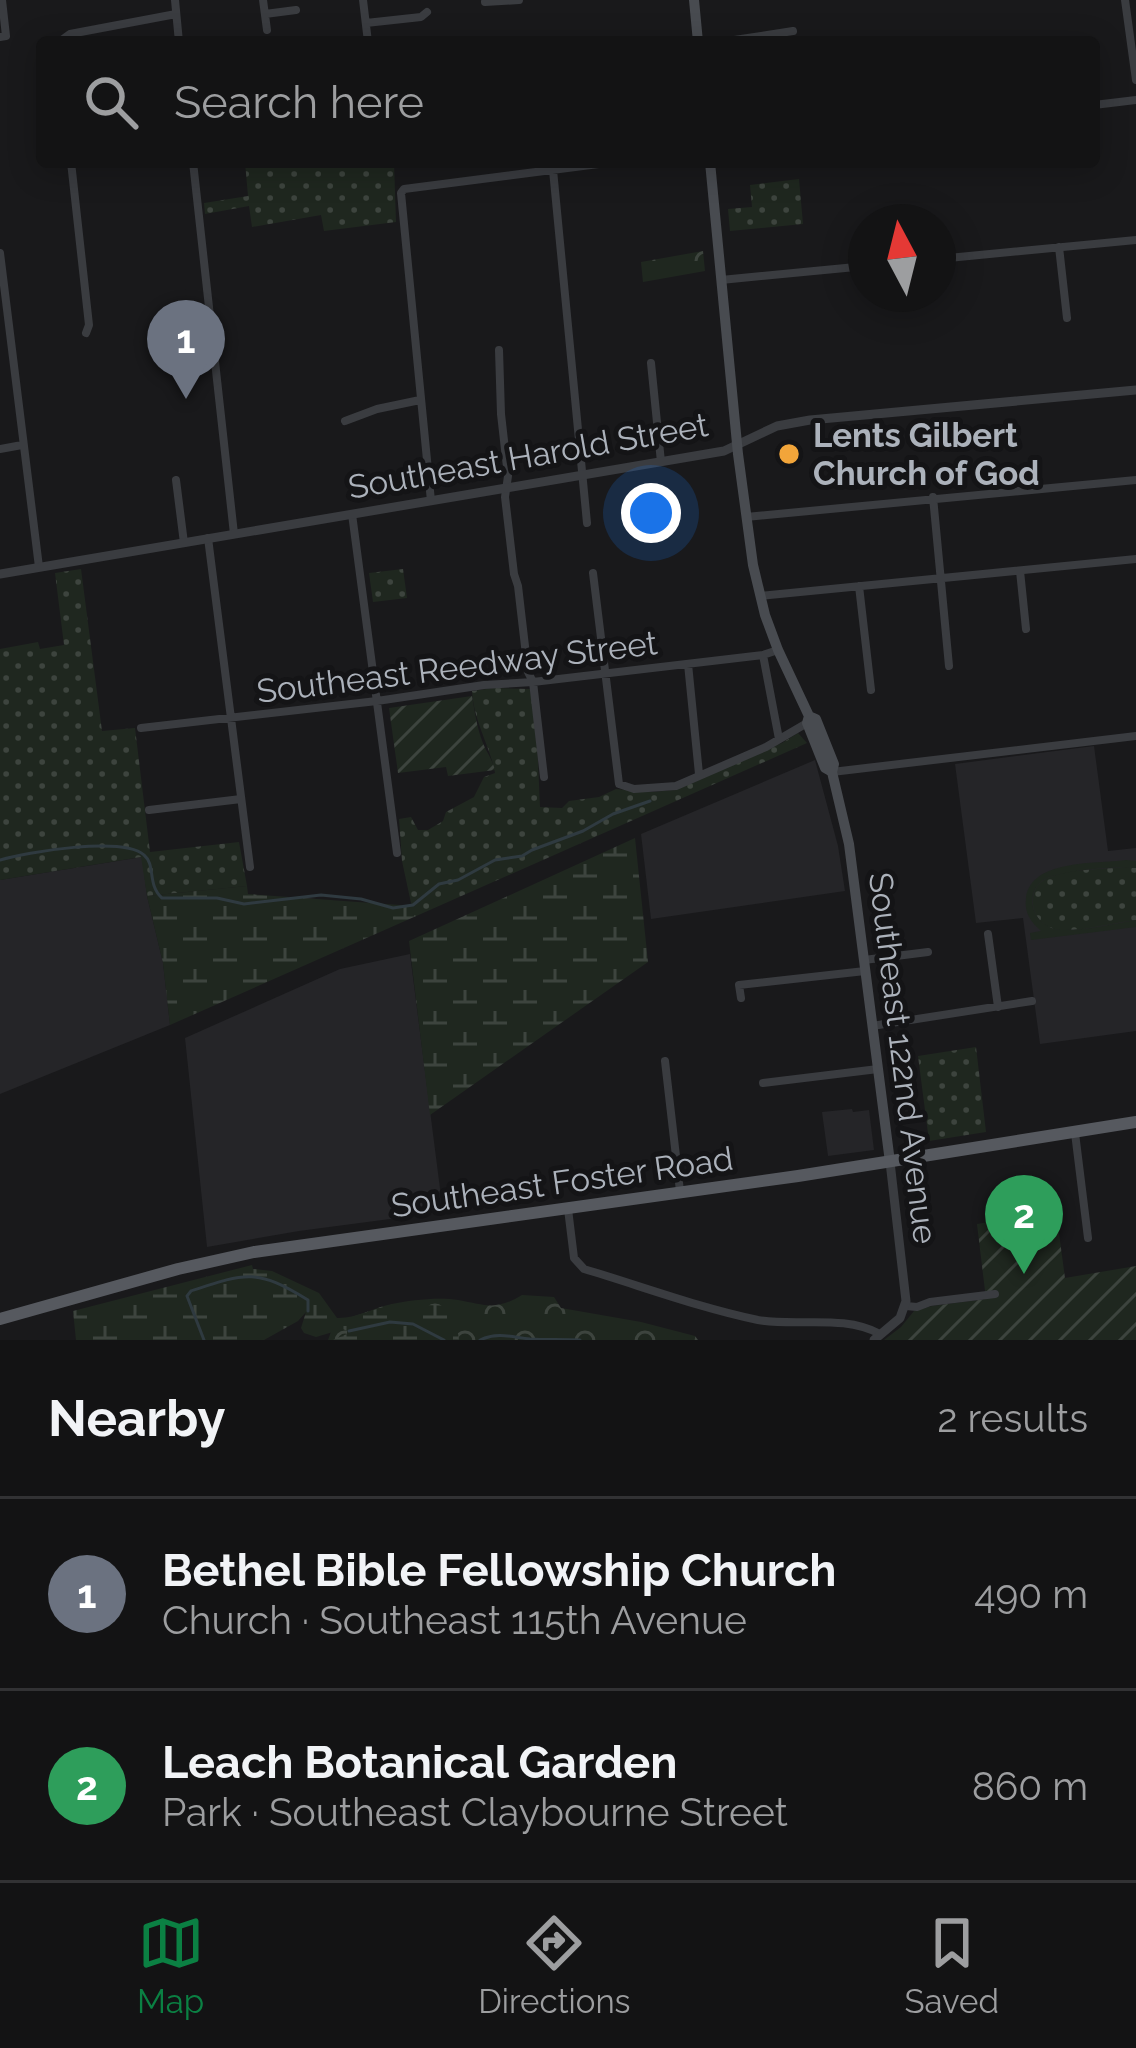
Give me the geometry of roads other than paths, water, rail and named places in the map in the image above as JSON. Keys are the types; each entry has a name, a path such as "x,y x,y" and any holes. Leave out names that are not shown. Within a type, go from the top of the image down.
{"main road":[{"path":"694,0 697,36"},
{"name":"Southeast 122nd Avenue","path":"711,168 737,445 760,596 808,720 816,718 834,764 849,844 890,1162"},
{"name":"Southeast Foster Road","path":"0,1319 254,1252 890,1162 1136,1122"}],"street":[{"path":"2,0 3,37"},
{"path":"175,0 178,36"},
{"path":"263,0 267,30"},
{"path":"363,0 367,36"},
{"path":"485,2 519,0"},
{"path":"1125,0 1136,80"},
{"path":"265,14 296,10"},
{"path":"366,23 421,17 428,12"},
{"path":"67,36 176,14"},
{"path":"761,36 794,31"},
{"path":"1100,104 1136,100"},
{"path":"71,168 86,333"},
{"path":"194,168 234,534"},
{"path":"431,501 401,193 569,168"},
{"path":"554,170 587,523"},
{"path":"956,257 1136,240"},
{"path":"1059,248 1067,318"},
{"path":"0,253 39,567"},
{"path":"721,280 848,268"},
{"path":"499,350 514,574 544,777"},
{"path":"650,363 661,461"},
{"name":"Southeast Harold Street","path":"0,574 724,451 777,426 810,420 1136,390"},
{"path":"345,421 420,400"},
{"path":"0,449 22,445"},
{"path":"746,517 1136,479"},
{"path":"176,480 184,543"},
{"path":"933,497 949,666"},
{"path":"352,514 397,853"},
{"path":"208,538 250,867"},
{"path":"760,596 1136,559"},
{"path":"1020,571 1026,629"},
{"path":"593,573 619,784 634,789 676,786 766,747 808,720"},
{"path":"859,586 871,690"},
{"name":"Southeast Reedway Street","path":"141,728 778,650"},
{"path":"763,655 778,739"},
{"path":"688,664 699,775"},
{"path":"832,772 1136,736"},
{"path":"149,810 241,799"},
{"path":"988,934 998,1006"},
{"path":"741,998 740,986 928,952"},
{"path":"872,1026 1032,1001"},
{"path":"665,1061 680,1192"},
{"path":"763,1083 878,1069"},
{"path":"1075,1131 1088,1238"},
{"name":"Southeast 122nd Avenue","path":"890,1162 905,1306"},
{"path":"568,1209 574,1258 584,1269 757,1319 864,1327 877,1337 900,1318 905,1306 995,1294"}],"waterway":[{"path":"0,860 96,846 133,849 150,864 162,898 217,898 244,904 321,895 393,908 413,905 439,884 458,880 495,860 522,856 650,801"},
{"path":"204,1340 187,1296 225,1280 263,1278 308,1300 308,1311"},
{"path":"349,1331 390,1322 413,1324 444,1340"},
{"path":"480,1340 499,1336 580,1340"}],"place":[{"name":"Bethel Bible Fellowship Church","path":"186,399"},
{"name":"Lents Gilbert Church of God","path":"789,454"},
{"name":"Leach Botanical Garden","path":"1024,1274"}]}
